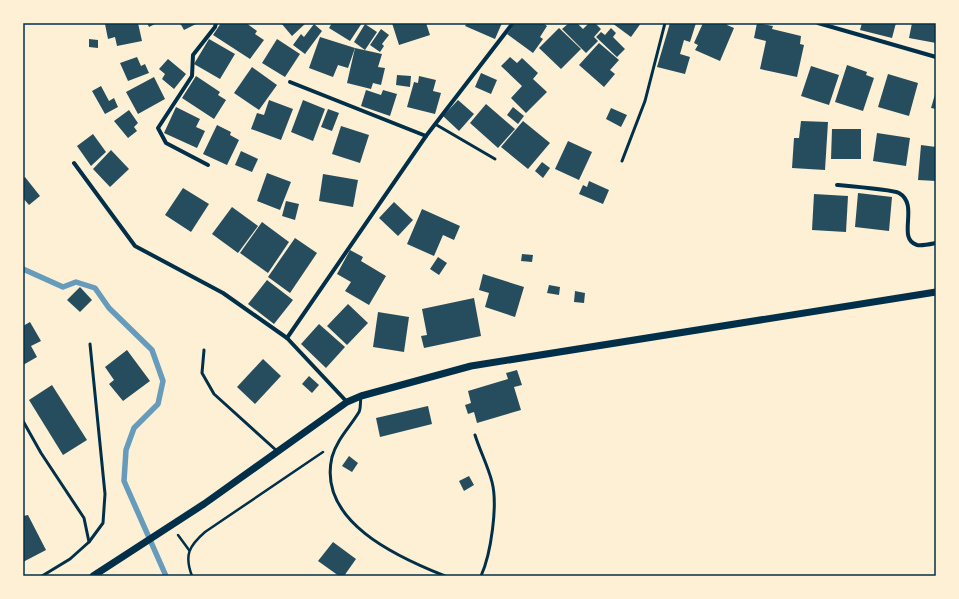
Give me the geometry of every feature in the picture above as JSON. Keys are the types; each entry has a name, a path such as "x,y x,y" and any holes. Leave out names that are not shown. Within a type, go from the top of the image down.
{"street":[{"path":"208,165 166,143 158,128 192,76 193,55 215,27 216,23"},
{"path":"287,338 426,136 512,23"},
{"path":"818,23 936,57"},
{"path":"290,82 426,136"},
{"path":"74,163 135,246 223,293 287,338 347,402"},
{"path":"837,185 899,193 906,201 909,212 907,233 911,240 918,245 936,243"},
{"path":"93,576 172,525 278,452 347,402 361,396 471,366 936,292"}],"lane":[{"path":"622,161 645,101 665,23"},
{"path":"435,124 495,159"},
{"path":"42,576 70,559 89,542 103,523 105,494 90,344"},
{"path":"204,350 202,373 214,394 278,452"},
{"path":"361,396 359,411 335,449 331,464 331,485 334,496 351,522 362,532 400,556 445,576"},
{"path":"23,421 41,453 84,518 89,542"},
{"path":"474,435 492,482 493,494 489,552 480,576"}],"path":[{"path":"192,576 188,561 189,550 194,542 205,532 323,451 335,449"},
{"path":"172,525 189,550"}],"building":[{"path":"138,23 142,41 117,46 115,37 108,39 105,24"},
{"path":"147,23 157,23 149,27"},
{"path":"180,23 198,23 184,30"},
{"path":"221,23 246,23 257,31 255,34 264,40 250,59 213,35"},
{"path":"281,23 306,23 292,36"},
{"path":"332,23 362,23 350,41 329,28"},
{"path":"392,23 426,23 430,35 399,45"},
{"path":"467,23 502,23 495,39 465,26"},
{"path":"515,23 543,23 547,26 540,37 543,39 533,53 507,34"},
{"path":"569,23 577,23 583,29 589,23 595,23 601,29 594,37 598,41 586,53 562,29"},
{"path":"612,23 641,23 631,37"},
{"path":"670,23 696,23 690,42 684,40 680,54 690,57 685,74 657,67"},
{"path":"703,23 728,23 727,25 734,28 720,61 695,50 698,45 694,43"},
{"path":"757,23 773,26 772,29 801,36 800,44 804,45 797,77 760,69 766,41 754,38"},
{"path":"862,23 896,23 892,38 860,30"},
{"path":"912,23 936,23 936,43 909,38"},
{"path":"314,24 322,31 305,54 293,45 301,34 304,37"},
{"path":"365,24 377,32 365,50 354,42"},
{"path":"559,28 581,49 561,69 539,48"},
{"path":"611,28 616,33 613,37 625,49 617,57 596,37 601,32 605,35"},
{"path":"381,29 389,35 382,44 384,46 380,52 370,45"},
{"path":"320,37 355,48 348,68 338,65 333,77 309,68"},
{"path":"89,39 98,40 98,48 89,47"},
{"path":"209,39 235,54 220,79 194,64"},
{"path":"277,39 300,54 285,77 262,63"},
{"path":"599,43 619,60 610,70 615,74 604,87 579,65"},
{"path":"355,48 382,54 378,67 385,68 381,85 373,83 371,89 347,83"},
{"path":"137,57 141,66 145,64 149,73 128,81 120,63"},
{"path":"510,57 517,63 522,58 538,73 533,79 547,92 526,113 511,98 522,86 501,66"},
{"path":"168,59 186,74 174,89 162,79 165,74 159,69"},
{"path":"847,65 867,72 866,75 874,78 863,111 835,102"},
{"path":"811,66 839,75 829,105 801,96"},
{"path":"252,67 277,85 259,110 234,93"},
{"path":"481,73 497,80 491,94 475,87"},
{"path":"888,74 918,83 909,116 878,107"},
{"path":"397,75 411,76 410,87 396,85"},
{"path":"196,76 220,92 218,95 226,100 214,119 182,98"},
{"path":"419,76 436,80 433,91 441,93 435,114 407,107 414,82 418,83"},
{"path":"154,77 165,99 138,114 126,92"},
{"path":"101,86 109,101 114,98 118,107 105,114 92,91"},
{"path":"366,90 381,95 383,90 397,94 390,116 361,106"},
{"path":"936,91 936,109 931,108"},
{"path":"269,100 293,109 281,140 251,129 257,113 264,115"},
{"path":"303,100 325,109 313,141 291,132"},
{"path":"458,100 474,114 459,131 443,116"},
{"path":"486,104 515,129 498,148 470,123"},
{"path":"176,107 200,119 196,127 205,131 197,148 164,133"},
{"path":"513,107 524,116 518,124 507,115"},
{"path":"611,108 627,115 621,127 606,119"},
{"path":"328,109 339,113 332,131 321,127"},
{"path":"129,110 138,123 134,127 137,131 128,138 114,121"},
{"path":"523,121 550,143 528,169 501,147"},
{"path":"801,121 828,122 825,170 792,168 794,138 799,138"},
{"path":"217,125 231,132 230,135 239,140 227,165 203,154"},
{"path":"341,126 369,135 360,163 332,154"},
{"path":"832,129 861,129 861,159 831,159"},
{"path":"877,133 910,138 906,166 873,161"},
{"path":"93,134 106,152 91,166 77,146"},
{"path":"568,141 592,152 579,180 555,169"},
{"path":"921,145 936,147 936,181 918,180"},
{"path":"111,150 129,169 110,187 93,169"},
{"path":"241,151 258,159 252,172 235,165"},
{"path":"542,162 550,168 543,178 535,171"},
{"path":"267,173 291,182 280,210 257,201"},
{"path":"323,174 358,180 353,207 319,201"},
{"path":"25,177 40,196 29,205 23,198 23,179"},
{"path":"589,181 609,190 603,204 579,194 583,185 587,187"},
{"path":"183,188 209,204 191,232 165,215"},
{"path":"858,193 892,197 889,231 855,227"},
{"path":"814,194 848,196 846,232 812,230"},
{"path":"286,201 299,204 295,220 282,216"},
{"path":"394,202 413,220 398,236 379,218"},
{"path":"232,207 258,226 238,253 212,234"},
{"path":"422,209 460,226 454,240 443,235 434,256 407,244"},
{"path":"262,222 289,242 268,273 240,253"},
{"path":"295,238 317,253 290,293 268,277"},
{"path":"350,250 363,257 361,261 386,276 369,305 345,291 351,282 337,274"},
{"path":"522,254 533,255 532,262 521,261"},
{"path":"438,257 447,263 439,275 430,269"},
{"path":"483,274 524,287 515,317 485,307 489,293 479,290"},
{"path":"267,280 293,300 274,324 248,304"},
{"path":"549,285 560,287 559,295 547,293"},
{"path":"80,287 92,300 80,312 67,300"},
{"path":"575,291 585,293 584,303 574,302"},
{"path":"474,298 481,336 424,348 421,336 427,335 422,309"},
{"path":"348,304 368,323 347,345 327,326"},
{"path":"378,312 409,317 404,352 373,347"},
{"path":"30,322 41,341 31,346 37,357 23,365 23,326"},
{"path":"319,324 345,347 326,368 301,344"},
{"path":"127,350 150,381 123,401 109,384 114,380 105,367"},
{"path":"263,359 281,376 255,404 237,387"},
{"path":"517,370 522,385 514,387 521,410 477,423 474,412 468,414 465,405 471,403 468,391 508,379 506,373"},
{"path":"309,376 319,385 312,393 302,384"},
{"path":"52,385 87,440 63,455 29,400"},
{"path":"428,406 432,424 380,437 376,418"},
{"path":"349,456 358,463 352,472 342,466"},
{"path":"469,476 474,485 464,491 459,481"},
{"path":"28,515 46,550 23,562 23,516"},
{"path":"333,542 356,559 344,576 339,576 318,561"}],"waterway":[{"path":"23,269 63,287 76,282 95,288 109,308 152,350 163,381 158,404 134,428 126,450 124,481 166,576"}]}
